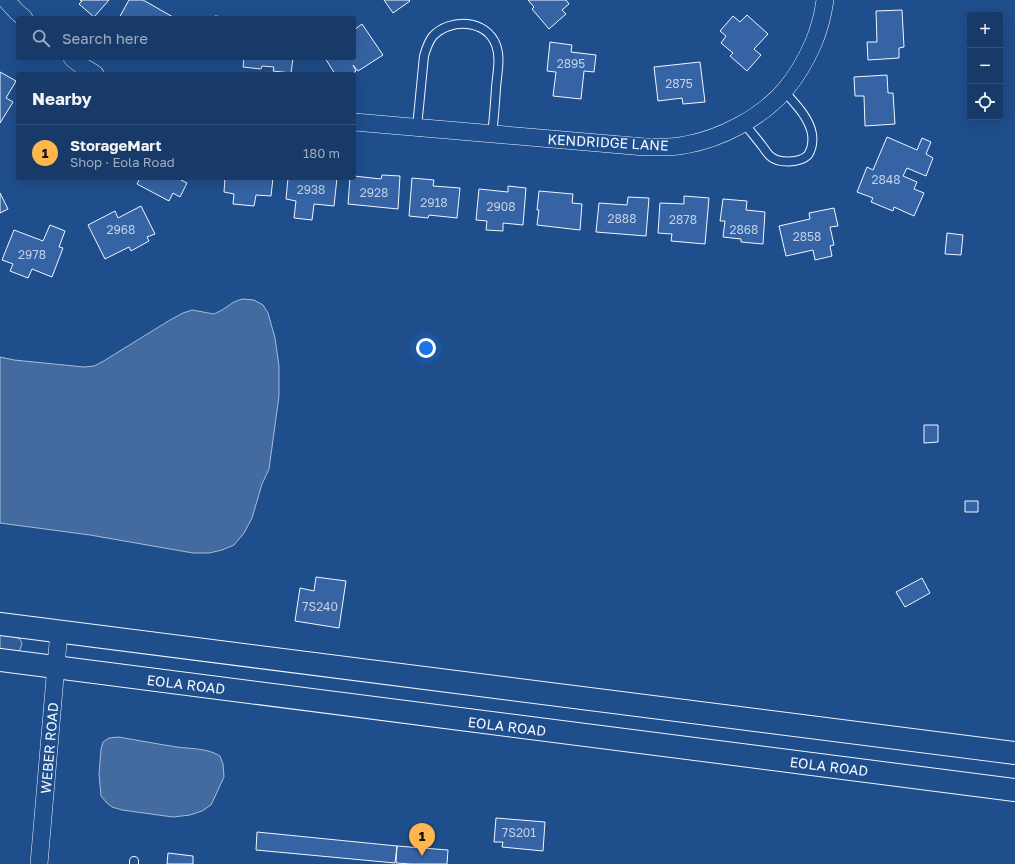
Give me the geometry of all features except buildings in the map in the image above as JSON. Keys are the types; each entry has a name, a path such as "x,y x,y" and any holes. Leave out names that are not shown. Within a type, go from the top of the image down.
{"main road":[{"path":"0,624 1015,753"},
{"name":"EOLA ROAD","path":"0,660 473,722 620,739 1015,790"}],"street":[{"path":"6,0 22,16"},
{"name":"KENDRIDGE LANE","path":"356,122 645,147 668,147 706,140 725,133 744,123 766,108 784,91 801,68 814,44 822,18 825,0"},
{"name":"WEBER ROAD","path":"39,864 59,631"}],"lane":[{"path":"417,127 424,56 427,45 433,36 449,26 467,24 476,26 485,31 492,38 496,46 498,68 492,134"},
{"path":"744,123 771,157 779,161 787,162 795,161 808,155 812,141 812,134 809,124 784,91"}],"shaded area":[{"path":"242,299 254,300 263,305 268,313 275,338 279,366 279,396 269,469 262,484 252,518 244,533 234,545 209,553 193,553 90,535 0,523 0,357 14,360 84,367 94,366 183,313 192,310 214,314"},
{"path":"0,635 20,639 22,643 20,650 17,652 0,649"},
{"path":"118,737 205,750 220,756 223,764 224,777 211,805 202,811 190,815 173,817 122,810 112,807 101,796 99,774 101,749 103,742 109,738"}],"place":[{"name":"StorageMart","path":"422,856"}]}
